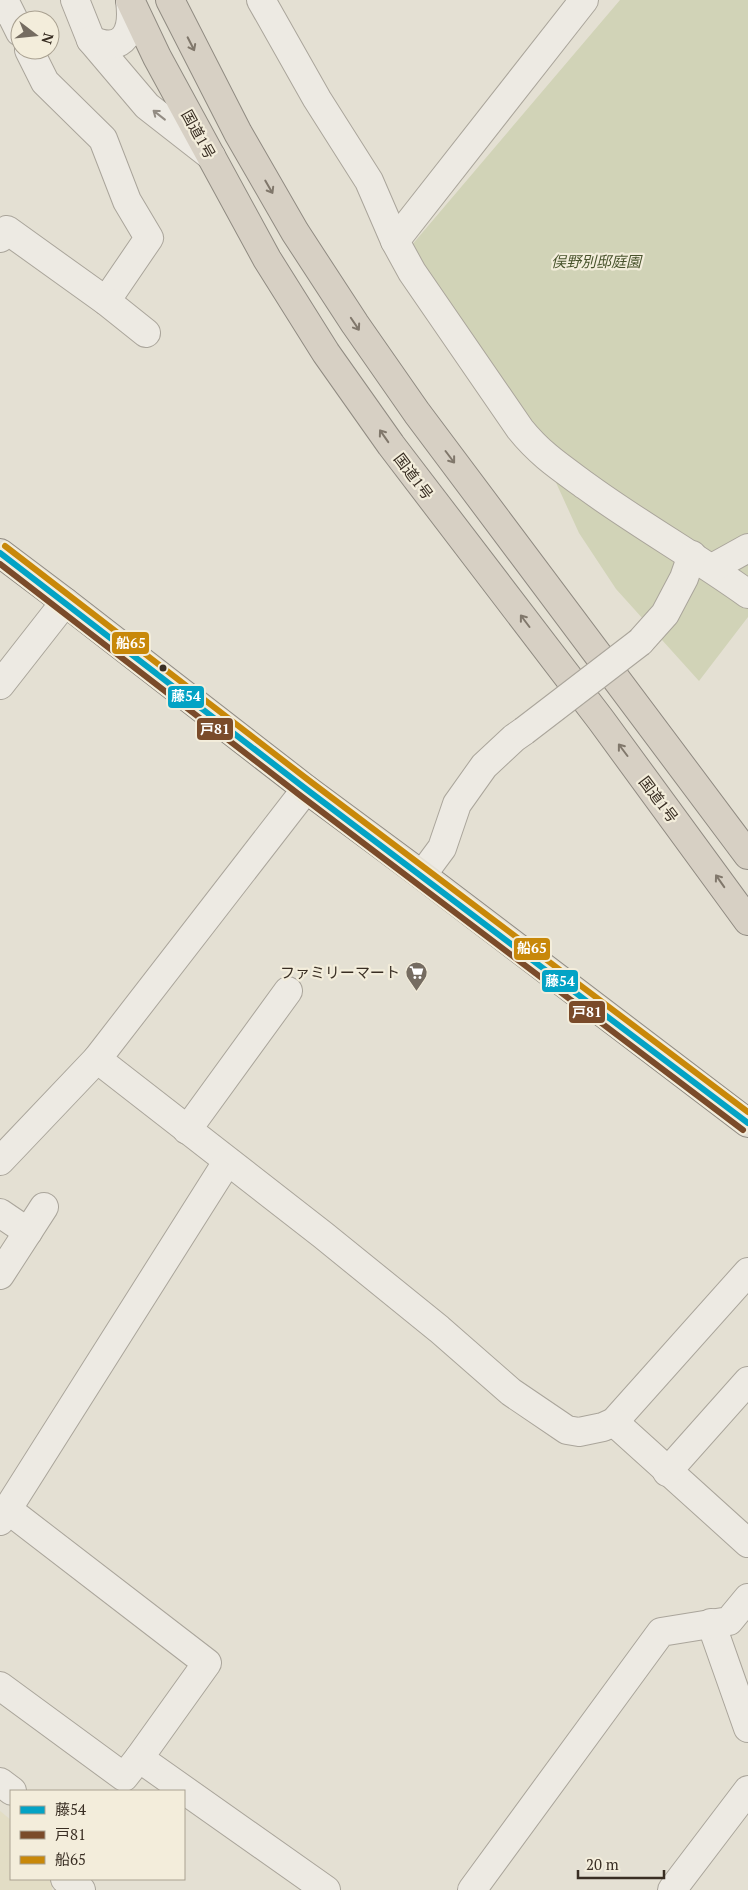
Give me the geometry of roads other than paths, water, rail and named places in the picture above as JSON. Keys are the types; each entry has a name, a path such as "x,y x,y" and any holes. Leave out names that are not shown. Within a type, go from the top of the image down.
{"highway":[{"name":"国道1号","path":"130,0 156,58 267,260 326,353 391,445 601,720 748,921"},
{"path":"170,0 238,133 295,232 355,324 417,413 748,855"}],"main road":[{"path":"0,553 306,789 748,1122"}],"street":[{"path":"4,0 10,12"},
{"path":"75,0 91,40 147,106 211,156"},
{"path":"91,40 109,45 116,45 122,41 128,34 130,24 132,13 130,0"},
{"path":"261,0 317,99 369,181 395,241 412,272 535,448 623,513 702,562 748,594"},
{"path":"395,241 584,0"},
{"path":"34,60 45,82 103,139 127,201 150,238 106,301"},
{"path":"0,238 7,230 106,301 146,333"},
{"path":"422,875 442,848 457,804 484,766 514,738 640,642 665,614 684,578 702,562 748,548"},
{"path":"0,685 65,602"},
{"path":"0,1161 97,1059 306,789"},
{"path":"187,1130 288,992"},
{"path":"97,1059 370,1273 511,1392 567,1430 579,1432 603,1427 614,1422 748,1272"},
{"path":"0,1686 124,1777 207,1663 4,1515 227,1162"},
{"path":"0,1275 44,1207"},
{"path":"0,1213 28,1232"},
{"path":"667,1472 748,1381"},
{"path":"614,1422 667,1472 748,1543"},
{"path":"472,1890 661,1632 729,1620 748,1598"},
{"path":"711,1623 748,1728"},
{"path":"139,1758 184,1790"},
{"path":"0,1782 11,1790"},
{"path":"185,1790 326,1890"},
{"path":"672,1890 748,1790"},
{"path":"66,1880 81,1890"}],"place":[{"name":"ファミリーマート","path":"416,991"}],"park label":[{"name":"俣野別邸庭園","path":"596,261"}]}
